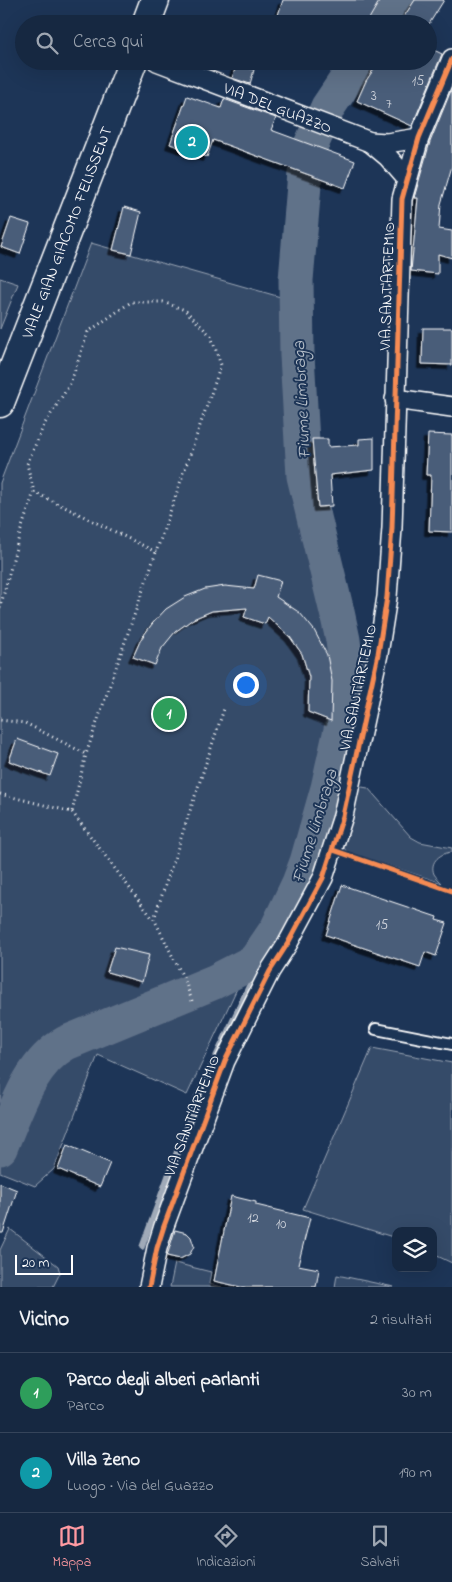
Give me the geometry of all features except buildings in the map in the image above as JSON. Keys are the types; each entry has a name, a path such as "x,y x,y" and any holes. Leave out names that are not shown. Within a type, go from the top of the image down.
{"main road":[{"path":"149,15 155,0"},
{"name":"VIALE GIAN GIACOMO FELISSENT","path":"0,403 129,70"}],"street":[{"name":"VIA SANT'ARTEMIO","path":"149,1287 157,1248 164,1226 224,1061 261,988 307,910 323,878 343,816 384,623 392,528 400,215 402,199 419,138 452,59"},
{"name":"VIA DEL GUAZZO","path":"181,70 370,142 387,143 419,138"},
{"name":"VIA DEL GUAZZO","path":"370,142 388,157 407,179"},
{"path":"395,399 452,407"}],"lane":[{"path":"376,1029 452,1044"}],"path":[{"path":"0,608 20,533 34,492 27,464 44,425 70,384 88,332 131,302 163,302 184,310 211,336 221,365 86,754 72,812"},
{"path":"34,492 156,552"},
{"path":"154,919 224,709"},
{"path":"0,720 26,723 86,754"},
{"path":"0,794 72,812 154,919 185,982 192,1002"}],"shaded area":[{"path":"91,243 284,298 285,353 298,473 334,627 340,671 341,701 294,868 269,919 246,957 241,980 187,1095 98,1055 54,1169 35,1186 0,1172 0,483"},
{"path":"0,278 18,284 0,329"},
{"path":"356,786 368,788 411,837 420,842 452,848 452,852 437,858 433,865 434,874 442,883 347,852 343,843"},
{"path":"372,1048 452,1063 452,1263 437,1256 437,1227 392,1227 392,1237 303,1209"},
{"path":"10,1229 58,1266 60,1273 53,1287 0,1287 0,1250"},
{"path":"175,1263 211,1272 209,1284 222,1287 170,1287"},
{"path":"337,1275 394,1287 335,1287"}],"waterway":[{"name":"Fiume Limbraga","path":"391,15 399,0"},
{"name":"Fiume Limbraga","path":"311,145 328,107 353,70"},
{"name":"Fiume Limbraga","path":"0,1148 25,1090 42,1063 53,1052 66,1043 214,982 255,961 277,929 307,862 328,788 345,712 348,683 343,640 304,476 297,355 296,280 305,173"},
{"path":"142,1247 196,1099 254,975 256,969 255,961"}],"cycle path":[{"path":"149,1287 157,1248 164,1226 225,1061 270,971 288,943 323,878 343,816 378,654 387,597 392,528 402,199 419,138 452,59"},
{"path":"333,850 452,891"}],"place":[{"name":"Villa Zeno","path":"192,142"},
{"name":"Parco degli alberi parlanti","path":"169,714"}]}
